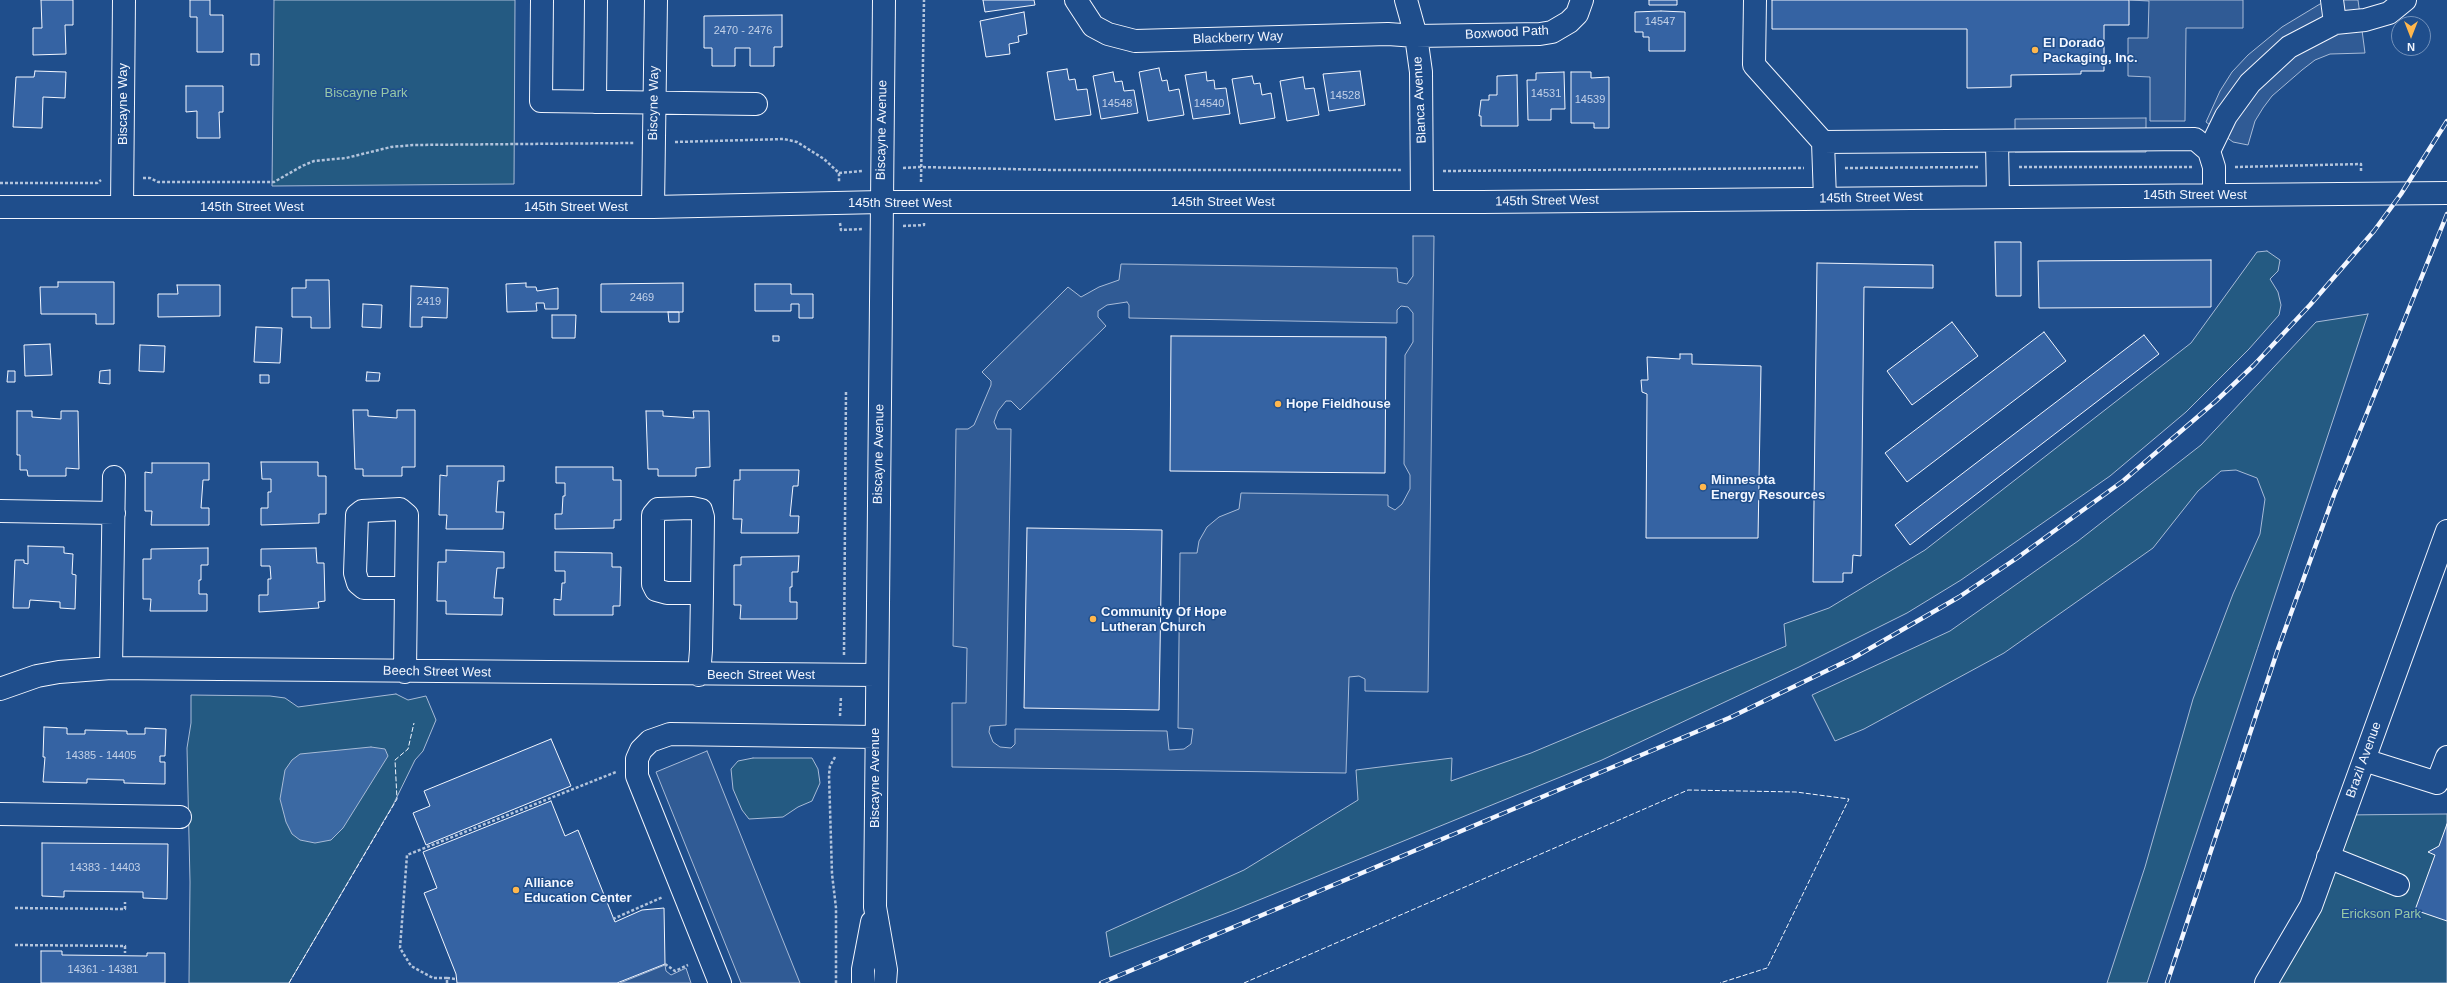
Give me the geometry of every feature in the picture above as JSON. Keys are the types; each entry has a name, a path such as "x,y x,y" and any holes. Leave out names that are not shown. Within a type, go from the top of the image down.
{"street":[{"name":"Biscayne Way","path":"122,208 124,0"},
{"path":"542,0 541,101 756,104"},
{"path":"595,102 596,0"},
{"name":"Biscyne Way","path":"653,207 656,0"},
{"name":"Biscayne Avenue","path":"884,0 875,737 875,907 886,970 886,983"},
{"name":"Blackberry Way","path":"1076,0 1093,26 1114,37 1135,41 1388,34 1416,36"},
{"name":"Blanca Avenue","path":"1406,0 1416,36 1421,72 1422,202"},
{"name":"Boxwood Path","path":"1416,36 1552,32 1569,22 1577,14 1582,0"},
{"path":"1755,0 1754,65 1823,142 1825,198"},
{"path":"2332,0 2335,23"},
{"path":"2214,195 2211,159 2226,116 2250,83 2288,47 2335,23 2365,20 2390,13 2405,0"},
{"path":"1823,142 1997,142 2195,139 2211,159"},
{"path":"1997,142 1998,197"},
{"name":"145th Street West","path":"0,208 653,207 881,202 1422,202 2447,193"},
{"path":"111,668 114,477"},
{"path":"0,511 114,513"},
{"name":"Brazil Avenue","path":"2266,983 2311,906 2447,532"},
{"path":"405,672 406,588"},
{"path":"700,675 702,593"},
{"name":"Beech Street West","path":"0,689 37,676 59,672 111,668 700,675 876,675"},
{"path":"720,983 638,776 637,759 641,750 650,741 670,734 875,737"},
{"path":"2364,760 2437,783 2447,757"},
{"path":"0,814 180,817"},
{"path":"2328,857 2398,885"},
{"name":"Biscayne Avenue","path":"863,983 863,969 875,907"}],"path":[{"path":"924,0 923,118 920,167 1053,170 1403,170"},
{"path":"0,183 97,183 104,178 150,178 158,182 274,182 302,166 314,162 346,158 391,147 412,145 654,143 784,139 809,148 839,173"},
{"path":"1441,171 1997,167 2211,159 2361,164 2361,194"},
{"path":"456,979 433,978 416,970 411,966 400,948 407,855 486,825 619,771"},
{"path":"613,919 667,896"},
{"path":"15,908 125,909 125,902"},
{"path":"15,945 125,946 125,953"},
{"path":"665,964 675,971 688,965"},
{"path":"447,978 447,983"}],"green space":[{"name":"Biscayne Park","path":"274,0 515,0 514,184 272,186"},
{"path":"2267,251 2280,260 2278,271 2270,279 2278,292 2281,305 2279,315 2249,349 2186,412 2110,476 1961,580 1907,613 1799,667 1602,760 1232,911 1110,957 1106,932 1244,870 1358,800 1356,770 1452,758 1451,781 1531,753 1786,646 1784,624 1829,608 1925,550 2191,343 2257,252"},
{"path":"2368,314 2147,983 2107,983 2145,867 2193,699 2233,594 2260,534 2265,499 2257,478 2236,470 2221,471 2198,491 2153,548 2004,653 1864,729 1835,741 1812,695 1950,631 2078,541 2201,445 2316,322"},
{"path":"396,694 408,700 426,696 436,720 423,751 415,760 393,805 289,983 189,983 190,882 187,748 191,723 191,695 270,696 285,698 298,707"},
{"path":"753,758 812,758 818,769 820,783 812,801 798,807 783,817 749,819 742,810 733,789 731,769 738,761"},
{"name":"Erickson Park","path":"2447,814 2447,983 2266,983 2343,815"}],"shaded area":[{"path":"2130,0 2243,0 2243,28 2186,28 2185,121 2150,121 2150,77 2128,76 2128,38 2148,38 2149,1"},
{"path":"2342,0 2358,0 2365,53 2330,54 2315,60 2302,70 2272,96 2263,108 2255,121 2248,145 2233,142 2206,122 2220,91 2232,72 2248,55 2282,27 2320,4"},
{"path":"2146,118 2146,152 2015,152 2015,119"},
{"path":"1413,236 1434,236 1428,692 1365,691 1365,679 1359,676 1349,677 1346,773 952,767 952,703 966,703 967,648 953,646 956,429 968,429 974,425 991,385 991,381 982,372 1068,287 1081,297 1099,287 1119,280 1121,264 1397,268 1398,282 1407,284 1413,276","holes":["1127,302 1129,305 1129,318 1397,323 1397,310 1401,306 1408,307 1413,313 1413,342 1405,355 1404,464 1410,475 1410,489 1402,504 1395,510 1388,506 1388,495 1241,493 1239,509 1219,517 1207,527 1199,541 1197,553 1180,553 1178,728 1193,729 1191,744 1184,749 1169,750 1167,731 1015,729 1015,744 1011,748 1000,747 993,742 989,732 990,726 1006,725 1011,429 997,429 994,422 998,411 1006,401 1011,401 1020,410 1106,326 1098,317 1098,311 1107,305"]},
{"path":"371,747 385,749 388,756 343,828 331,840 315,843 300,840 292,834 286,822 280,799 285,770 292,760 300,754"},
{"path":"707,751 800,983 741,983 656,772"},
{"path":"665,965 666,971 671,975 686,968 691,983 620,983"}],"building":[{"path":"41,0 73,0 73,25 65,25 66,54 33,55 33,28 42,28"},
{"path":"190,0 210,0 210,15 223,15 223,52 197,52 197,17 190,17"},
{"path":"983,0 1034,0 1035,5 985,12"},
{"path":"1649,0 1677,0 1677,5 1649,5"},
{"name":"El Dorado Packaging, Inc.","path":"1772,0 2129,0 2129,25 2104,25 2104,71 2081,71 2081,74 2011,75 2011,87 1967,88 1967,29 1772,29"},
{"path":"1024,12 1027,34 1018,36 1019,42 1009,44 1010,54 986,57 980,21"},
{"path":"1635,12 1685,12 1685,51 1649,51 1649,37 1643,37 1643,32 1635,32"},
{"path":"782,15 782,47 774,47 774,66 750,66 750,48 735,48 735,66 712,66 712,48 704,48 704,16"},
{"path":"251,54 259,54 259,65 251,65"},
{"path":"1159,68 1162,81 1167,80 1169,91 1179,89 1184,115 1148,121 1139,72"},
{"path":"1067,69 1069,80 1075,79 1077,90 1087,89 1091,115 1055,120 1047,72"},
{"path":"35,71 66,72 65,98 43,97 42,128 13,127 16,77 34,77"},
{"path":"1360,71 1365,105 1329,111 1323,74"},
{"path":"1113,72 1115,82 1122,81 1124,91 1134,90 1138,113 1101,119 1093,76"},
{"path":"1206,72 1207,81 1214,80 1215,89 1226,88 1230,114 1193,119 1185,75"},
{"path":"1564,72 1565,109 1551,109 1551,120 1528,120 1527,80 1536,80 1536,73"},
{"path":"1571,72 1591,72 1591,78 1609,77 1609,128 1594,128 1594,123 1571,123"},
{"path":"1517,75 1518,126 1481,126 1481,116 1479,116 1481,100 1489,100 1489,95 1497,95 1497,76"},
{"path":"1252,76 1254,84 1260,83 1262,95 1271,93 1275,118 1240,124 1232,79"},
{"path":"1303,77 1305,89 1314,88 1319,115 1287,121 1280,81"},
{"path":"186,86 223,86 223,112 219,112 220,138 197,138 197,111 186,112"},
{"path":"1995,242 2021,242 2021,296 1996,296"},
{"path":"2211,260 2211,307 2039,308 2038,261"},
{"path":"1817,263 1933,265 1933,288 1864,287 1861,556 1853,555 1852,573 1843,573 1843,582 1813,582"},
{"path":"306,280 329,280 330,328 311,328 311,317 292,317 292,288 306,288"},
{"path":"58,282 114,282 114,324 96,324 96,314 41,314 40,287 58,287"},
{"path":"526,283 526,287 536,287 537,291 558,288 558,309 545,309 544,303 536,303 537,311 507,312 506,284"},
{"path":"683,283 683,312 601,312 601,284"},
{"path":"755,284 791,284 791,294 813,294 813,318 799,318 799,304 791,304 791,311 755,311"},
{"path":"177,285 220,285 220,316 158,317 158,294 178,294"},
{"path":"411,286 448,288 447,318 422,317 422,327 410,327"},
{"path":"363,304 382,305 381,328 362,327"},
{"path":"668,312 679,312 679,322 669,322"},
{"path":"552,315 576,315 575,338 552,338"},
{"path":"1952,322 1978,356 1912,405 1887,371"},
{"path":"256,327 282,328 280,363 254,362"},
{"path":"2044,332 2066,361 1907,482 1885,453"},
{"path":"2144,335 2159,354 1910,545 1895,525"},
{"path":"773,336 779,336 779,341 773,341"},
{"name":"Hope Fieldhouse","path":"1171,336 1386,337 1385,473 1170,471"},
{"path":"50,344 52,375 25,376 24,345"},
{"path":"140,345 165,346 164,372 139,371"},
{"name":"Minnesota Energy Resources","path":"1680,354 1692,354 1692,364 1761,366 1758,538 1646,538 1647,394 1642,392 1641,380 1648,380 1647,357 1680,359"},
{"path":"110,370 110,384 99,383 100,371"},
{"path":"8,371 15,371 15,382 7,382"},
{"path":"367,372 380,373 379,381 366,381"},
{"path":"260,375 269,375 269,383 260,383"},
{"path":"353,410 368,410 368,416 397,418 397,410 415,410 415,467 402,467 402,476 363,476 363,469 355,469"},
{"path":"17,411 32,411 32,417 61,419 61,411 78,411 79,469 66,468 66,476 28,476 27,470 20,470 20,455 17,455"},
{"path":"646,411 663,411 663,416 694,418 693,411 709,411 710,467 696,468 696,476 658,476 658,469 648,469"},
{"path":"261,462 318,462 318,476 326,476 326,514 319,514 319,523 261,525 261,508 268,508 268,492 271,492 271,479 262,479"},
{"path":"152,463 209,463 209,480 203,480 201,508 209,508 209,525 151,525 152,511 145,511 145,472 152,473"},
{"path":"447,466 504,466 504,481 498,481 496,512 504,512 503,529 446,529 447,515 439,515 440,475 447,476"},
{"path":"556,467 613,467 613,480 621,480 621,520 614,520 614,528 555,529 555,514 562,514 563,496 565,496 565,483 556,483"},
{"path":"740,470 799,470 798,486 793,486 790,516 799,516 798,533 741,533 742,519 733,519 734,480 740,480"},
{"name":"Community Of Hope Lutheran Church","path":"1027,528 1162,530 1159,710 1024,708"},
{"path":"28,546 64,547 64,553 73,554 72,574 76,575 75,609 60,608 60,602 30,600 29,608 13,608 15,560 24,560 24,563 28,564"},
{"path":"208,548 208,565 201,565 201,580 199,580 199,594 207,594 207,611 150,611 151,599 143,599 143,559 151,559 151,549"},
{"path":"316,548 317,563 324,563 325,601 318,602 319,608 259,612 259,595 268,595 268,579 271,579 270,566 261,566 261,549"},
{"path":"446,550 504,552 504,568 497,568 494,598 503,598 502,615 446,614 446,601 437,601 438,562 446,562"},
{"path":"555,552 612,553 612,567 621,567 620,606 613,606 613,615 554,615 554,599 561,600 562,583 565,583 565,571 555,571"},
{"path":"799,556 798,572 792,572 792,587 790,587 790,602 797,602 797,619 740,619 741,605 734,605 734,565 741,565 741,557"},
{"path":"44,727 67,728 67,734 85,734 85,730 127,731 127,734 145,734 145,728 166,729 165,756 160,756 160,762 165,762 165,784 124,783 124,780 87,779 87,783 43,782 45,757 43,757"},
{"path":"551,739 571,786 426,845 413,813 430,806 424,791"},
{"name":"Alliance Education Center","path":"551,801 565,836 578,830 615,922 642,910 664,908 665,964 617,983 457,983 456,974 424,893 437,888 423,852"},
{"path":"2447,824 2447,921 2415,910 2435,855 2428,852 2439,846"},
{"path":"42,843 168,844 167,899 143,898 143,892 64,891 64,897 42,896"},
{"path":"41,951 62,951 62,955 147,956 147,953 165,953 165,983 41,983"}],"railway":[{"path":"1101,983 1729,718 1855,657 1959,597 2017,558 2123,481 2216,401 2254,365 2310,305 2374,231 2401,194 2447,121"},
{"path":"2167,983 2278,649 2334,495 2447,214"}],"fence":[{"path":"289,983 397,799 395,760 408,749 414,723"},
{"path":"1244,983 1688,790 1796,792 1849,799 1767,968 1720,983"}],"place":[{"name":"El Dorado Packaging, Inc.","path":"2035,50"},
{"name":"Hope Fieldhouse","path":"1278,404"},
{"name":"Minnesota Energy Resources","path":"1703,487"},
{"name":"Community Of Hope Lutheran Church","path":"1093,619"},
{"name":"Alliance Education Center","path":"516,890"}]}
